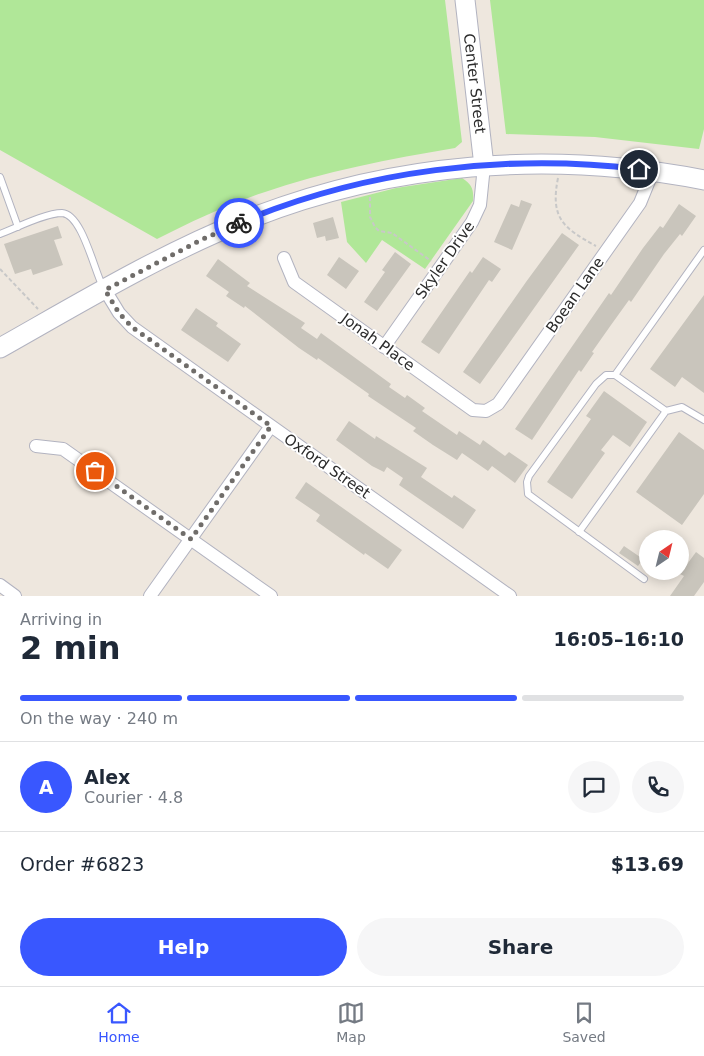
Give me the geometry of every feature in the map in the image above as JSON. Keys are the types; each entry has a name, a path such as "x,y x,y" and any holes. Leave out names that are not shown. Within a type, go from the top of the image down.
{"main road":[{"name":"Center Street","path":"465,0 484,166"},
{"path":"0,348 201,240 244,221 294,203 368,183 431,172 484,166 561,164 653,171 704,180"}],"street":[{"name":"Skyler Drive","path":"384,347 472,222 480,205 484,166"},
{"name":"Boean Lane","path":"486,412 498,404 606,252 645,194 653,171"},
{"name":"Jonah Place","path":"284,258 294,282 473,410 486,412"},
{"name":"Oxford Street","path":"105,290 119,313 132,327 510,596"},
{"path":"150,596 271,426"},
{"path":"36,446 63,449 271,596"},
{"path":"0,585 15,596"}],"lane":[{"path":"0,177 18,227"},
{"path":"0,234 52,215 63,213 70,216 80,227 96,274 105,290"},
{"path":"615,375 704,250"},
{"path":"639,575 528,494 527,482 596,384 606,375 615,375 666,411"},
{"path":"579,532 666,411 682,407 704,420"}],"path":[{"path":"561,164 555,205 559,217 575,235 606,252"},
{"path":"368,183 370,217 375,227 379,231 392,234 440,267"},
{"path":"0,269 38,308 46,322"}],"green space":[{"path":"0,0 445,0 462,142 455,148 358,166 286,185 222,208 157,239 0,150"},
{"path":"490,0 704,0 704,129 699,149 595,137 506,134"},
{"path":"462,178 472,188 473,201 425,269 382,240 366,263 347,242 341,202 396,188"}],"building":[{"path":"521,200 532,204 512,250 494,242 511,204 519,207"},
{"path":"679,204 696,216 682,236 680,234 664,254 631,302 629,300 592,352 594,353 581,372 579,370 532,440 515,429 609,293 611,295 643,248 660,226 663,228"},
{"path":"333,217 339,238 326,241 325,236 317,238 313,223"},
{"path":"58,226 62,238 54,240 63,265 33,275 31,269 15,274 4,244"},
{"path":"562,233 579,245 480,384 463,372"},
{"path":"395,252 411,264 377,311 364,302 385,272 382,270"},
{"path":"339,257 359,271 346,289 327,275"},
{"path":"483,257 501,269 492,282 489,280 439,354 421,342 470,271 472,273"},
{"path":"218,259 250,283 247,286 305,323 301,328 317,339 321,333 391,384 389,387 405,398 407,395 425,408 422,411 457,435 459,431 480,445 483,440 505,456 509,452 528,465 515,483 492,466 488,471 462,453 457,460 433,445 413,431 416,428 368,396 369,394 318,358 317,360 299,348 245,306 244,308 226,296 229,292 206,276"},
{"path":"704,295 704,393 682,377 675,387 650,369"},
{"path":"196,308 218,323 216,326 241,344 228,362 181,330"},
{"path":"604,391 647,422 630,447 613,435 601,450 605,453 572,499 547,482 591,419 586,416"},
{"path":"349,421 375,439 376,436 427,468 421,477 452,498 454,495 476,510 463,529 399,485 403,478 387,467 384,472 372,466 336,440"},
{"path":"679,432 704,450 704,494 682,525 636,492"},
{"path":"306,482 402,550 388,569 365,553 364,555 316,521 320,515 295,498"},
{"path":"624,546 639,556 639,565 638,566 619,553"},
{"path":"696,552 704,558 704,582 694,596 670,596 681,580 689,580 689,562"}],"way so far":[{"path":"95,471 191,539 271,426 132,327 119,313 105,290 201,240 239,223"}],"route":[{"path":"239,223 294,203 348,187 393,177 441,170 540,163 639,169"}]}
